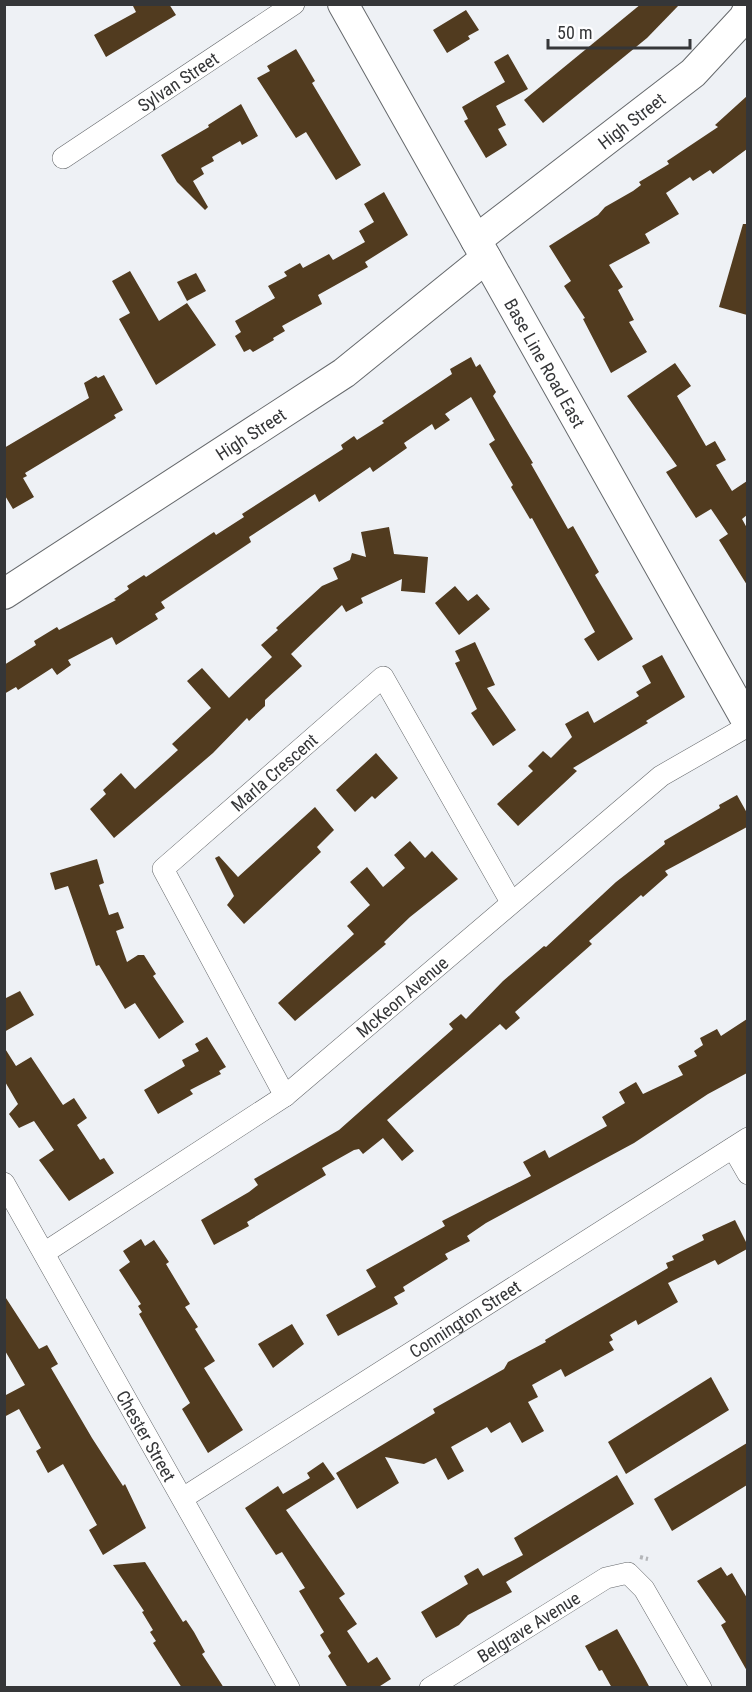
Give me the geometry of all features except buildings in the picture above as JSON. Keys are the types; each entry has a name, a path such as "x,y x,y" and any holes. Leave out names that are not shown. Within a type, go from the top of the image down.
{"street":[{"name":"Sylvan Street","path":"63,158 294,4"},
{"name":"Base Line Road East","path":"343,4 747,724"},
{"name":"High Street","path":"4,594 344,373 481,249 693,74 744,18 747,10"},
{"name":"Marla Crescent","path":"285,1096 163,869 383,677 511,902"},
{"name":"McKeon Avenue","path":"44,1253 285,1096 661,776 747,724"},
{"path":"740,1143 747,1174"},
{"name":"Connington Street","path":"183,1498 740,1143"},
{"name":"Chester Street","path":"4,1183 289,1688"},
{"name":"Belgrave Avenue","path":"430,1688 606,1578 628,1573 644,1589 701,1688"}]}
